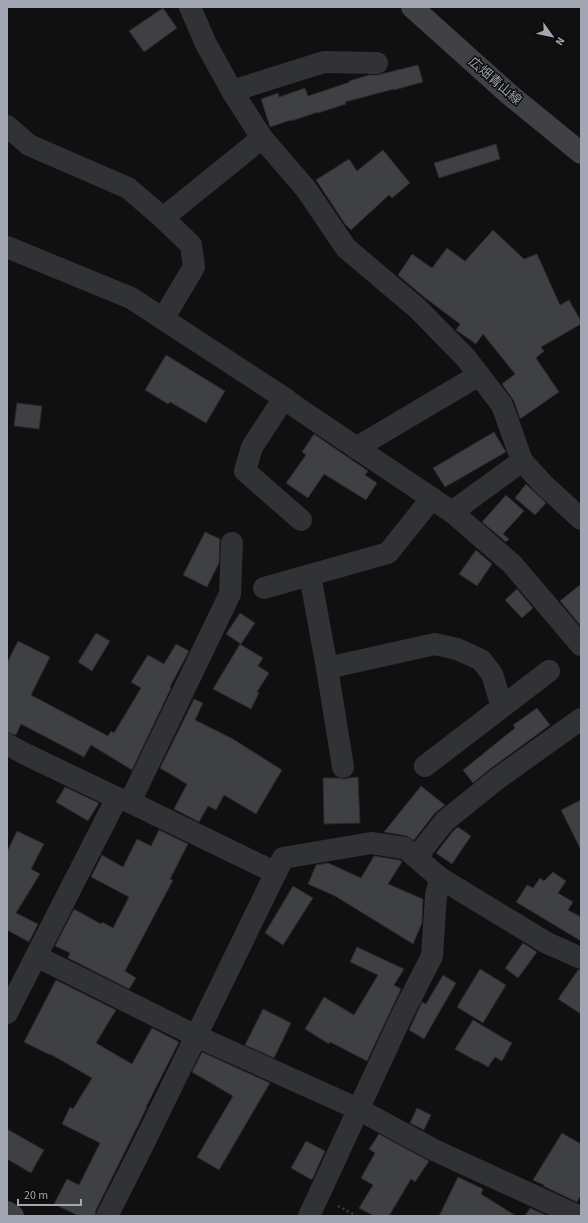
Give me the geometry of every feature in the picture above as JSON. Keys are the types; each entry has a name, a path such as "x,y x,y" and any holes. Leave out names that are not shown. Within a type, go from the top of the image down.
{"main road":[{"name":"広畑青山線","path":"412,7 510,95 581,153"},
{"path":"7,1212 13,1216"}],"street":[{"path":"190,7 206,44 232,91 262,138 306,189 346,248 417,308 466,358 502,405 522,461 543,484 581,519"},
{"path":"232,91 324,62 377,63"},
{"path":"7,126 29,145 128,188 163,218 191,245 194,267 163,319"},
{"path":"163,218 262,138"},
{"path":"7,247 131,298 284,398 432,498 452,512 512,564 581,645"},
{"path":"356,448 479,375"},
{"path":"284,398 252,446 245,471 301,520"},
{"path":"452,512 522,461"},
{"path":"264,588 388,553 432,498"},
{"path":"7,1013 36,956 124,800 230,594 232,542"},
{"path":"310,575 343,767"},
{"path":"327,668 435,644 456,649 481,660 492,674 502,707"},
{"path":"425,766 549,671"},
{"path":"417,858 424,846 445,820 497,779 581,719"},
{"path":"7,744 276,873"},
{"path":"106,1216 140,1151 283,858 371,843 405,848 440,878 546,943 581,958"},
{"path":"309,1216 403,1013 432,956 436,896 440,878"},
{"path":"36,956 196,1036 358,1109 434,1150 578,1216"}],"building":[{"path":"163,8 177,28 144,52 129,31"},
{"path":"418,65 423,82 345,102 346,104 270,127 261,99 278,93 279,97 305,88 308,96 369,75 377,75"},
{"path":"496,144 500,159 439,178 434,163"},
{"path":"383,150 410,183 392,198 389,195 351,230 345,224 316,180 349,159 357,171"},
{"path":"493,230 524,259 537,254 560,305 569,300 581,321 581,324 541,347 544,351 536,358 559,392 520,419 514,401 502,384 515,374 483,334 476,344 456,330 460,324 398,275 412,254 432,268 447,248 465,261"},
{"path":"166,355 225,391 206,423 170,402 168,404 145,390"},
{"path":"17,403 42,406 39,429 14,426"},
{"path":"494,432 506,452 445,487 433,468"},
{"path":"314,434 368,471 365,475 377,483 366,500 324,474 308,498 286,483 306,455 302,452"},
{"path":"526,484 546,503 535,515 515,498"},
{"path":"506,495 524,511 503,534 509,539 506,542 482,522"},
{"path":"205,532 220,539 219,563 207,587 183,575"},
{"path":"476,550 492,564 477,586 459,574"},
{"path":"581,584 581,626 560,601"},
{"path":"517,589 533,608 522,618 505,600"},
{"path":"240,613 255,623 241,644 226,634"},
{"path":"96,633 110,641 92,671 78,662"},
{"path":"18,641 50,657 31,695 108,736 111,731 114,733 141,688 131,682 148,655 164,664 176,644 189,651 170,687 171,688 132,770 91,745 84,757 21,724 16,735 7,732 7,663"},
{"path":"240,644 263,658 258,666 269,673 257,692 259,693 251,709 213,689"},
{"path":"194,699 203,703 195,720 233,739 282,770 256,814 224,795 216,810 208,806 199,822 174,809 187,784 160,768"},
{"path":"537,708 550,725 473,783 463,770 515,728 513,725"},
{"path":"358,777 360,823 324,824 323,778 345,779"},
{"path":"421,786 445,805 435,813 414,840 407,836 384,832"},
{"path":"65,787 99,803 88,821 56,802"},
{"path":"581,800 581,850 561,810"},
{"path":"458,827 471,836 452,864 436,853"},
{"path":"159,830 188,844 170,879 173,880 125,971 136,978 129,989 68,958 70,953 55,946 74,909 101,924 102,922 113,928 129,897 91,877 102,855 123,867 137,839 151,846"},
{"path":"17,831 44,844 31,869 40,874 16,913 38,924 29,942 7,930 7,852"},
{"path":"374,856 400,860 402,862 388,884 423,899 422,923 413,944 335,896 308,884 316,865 328,863 361,878"},
{"path":"553,872 566,881 558,893 573,902 568,910 581,917 581,941 516,902 527,885 533,888 540,878 544,881"},
{"path":"293,886 313,898 283,945 265,933"},
{"path":"523,943 537,952 518,978 505,968"},
{"path":"357,947 404,969 394,985 401,989 367,1061 330,1042 329,1044 305,1029 324,997 354,1015 378,975 350,962"},
{"path":"480,969 506,985 483,1023 457,1007"},
{"path":"578,970 581,970 581,1014 558,999"},
{"path":"443,975 456,983 424,1039 409,1030 422,1002 426,1004"},
{"path":"56,980 116,1010 96,1043 132,1064 152,1028 179,1042 96,1210 95,1216 79,1216 54,1204 67,1179 79,1185 100,1143 62,1124 70,1107 73,1109 92,1078 50,1054 24,1042"},
{"path":"263,1009 291,1023 274,1058 245,1045"},
{"path":"473,1020 512,1043 502,1061 495,1057 488,1067 455,1049"},
{"path":"202,1052 270,1083 219,1170 197,1157 233,1096 192,1072"},
{"path":"417,1108 431,1115 424,1130 410,1123"},
{"path":"7,1129 44,1150 31,1173 7,1159"},
{"path":"562,1133 581,1144 581,1195 577,1202 533,1180"},
{"path":"379,1134 429,1161 415,1182 411,1179 389,1216 374,1216 359,1208 373,1185 361,1178 375,1153 369,1149"},
{"path":"306,1141 325,1151 312,1180 291,1168"},
{"path":"458,1177 483,1189 481,1194 516,1216 439,1216"},
{"path":"530,1208 548,1216 525,1216"}]}
